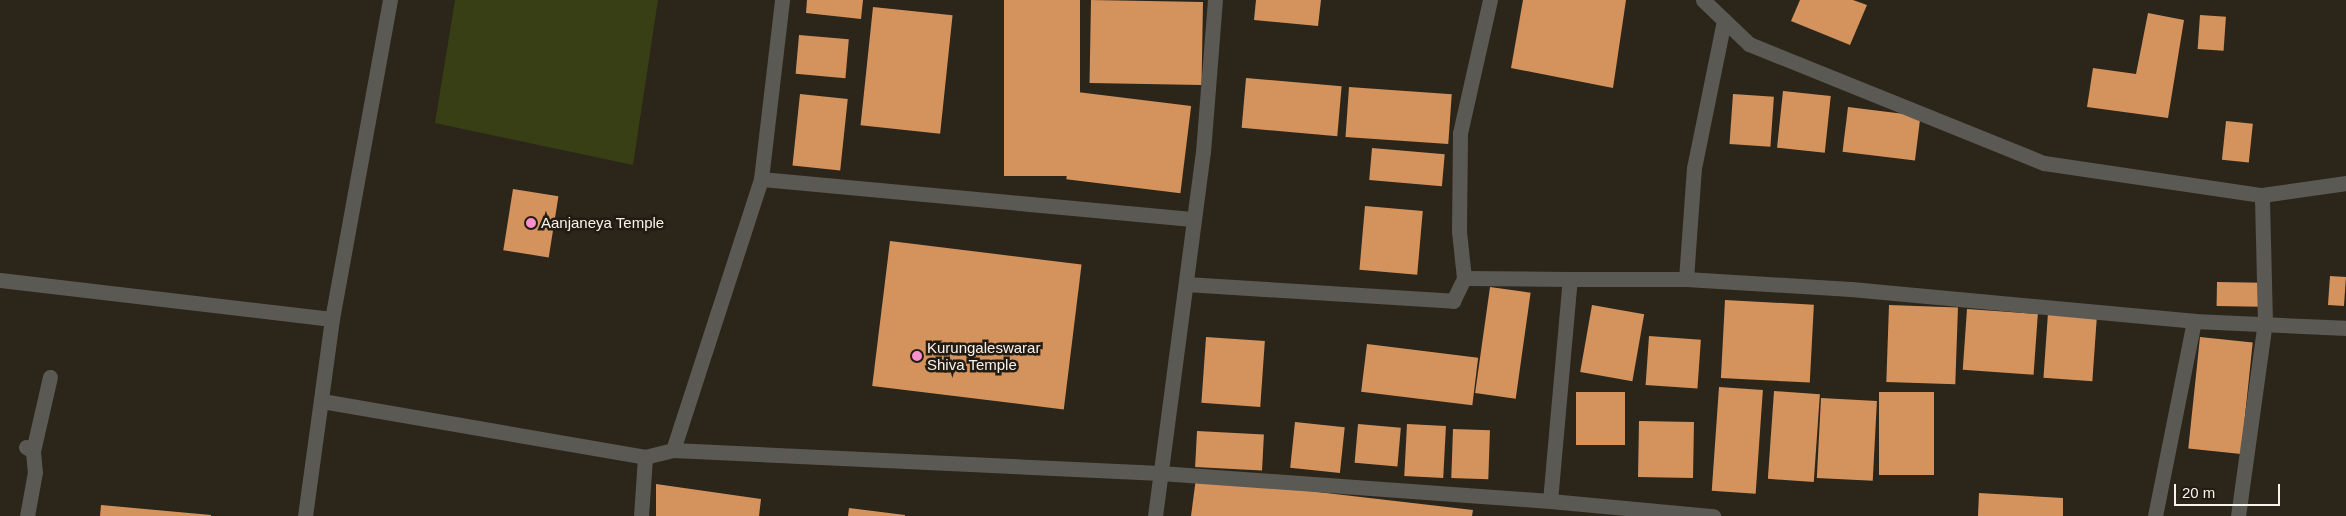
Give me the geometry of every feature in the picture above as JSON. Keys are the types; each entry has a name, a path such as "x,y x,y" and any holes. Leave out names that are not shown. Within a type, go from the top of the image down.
{"street":[{"path":"305,516 332,319 390,0"},
{"path":"673,450 761,179 782,0"},
{"path":"1155,516 1194,219 1215,0"},
{"path":"1186,284 1453,301 1464,278 1459,231 1460,133 1490,0"},
{"path":"1703,0 1749,44 2044,163 2262,195 2346,183"},
{"path":"1686,278 1694,168 1724,20"},
{"path":"761,179 1194,219"},
{"path":"2238,516 2265,322 2262,195"},
{"path":"1464,278 1686,278 1851,289 2194,321 2265,322 2346,328"},
{"path":"1550,501 1570,279"},
{"path":"0,280 332,319"},
{"path":"2155,516 2194,321"},
{"path":"27,516 35,472 30,449 50,377"},
{"path":"322,400 645,457 673,450 1160,473 1550,501 1712,516"},
{"path":"641,516 645,457"}],"shaded area":[{"path":"455,0 658,0 633,165 435,123"}],"building":[{"path":"807,0 863,0 861,19 806,13"},
{"path":"1004,0 1080,0 1080,176 1004,176"},
{"path":"1091,0 1203,2 1202,85 1090,83"},
{"path":"1256,0 1321,0 1318,26 1254,20"},
{"path":"1523,0 1626,0 1613,88 1511,68"},
{"path":"1800,0 1853,0 1867,5 1850,45 1791,21"},
{"path":"873,7 953,15 940,134 861,125"},
{"path":"2148,13 2184,20 2168,118 2087,107 2093,68 2136,74"},
{"path":"2200,15 2226,17 2224,51 2198,49"},
{"path":"799,35 849,39 845,78 796,74"},
{"path":"1246,78 1342,86 1337,136 1242,128"},
{"path":"1349,87 1452,94 1448,144 1346,137"},
{"path":"1783,91 1831,96 1825,153 1777,148"},
{"path":"1077,92 1191,106 1180,193 1066,179"},
{"path":"800,94 848,99 840,171 792,166"},
{"path":"1733,94 1774,97 1770,147 1730,144"},
{"path":"1848,107 1920,116 1915,161 1843,152"},
{"path":"2226,121 2253,124 2249,163 2222,160"},
{"path":"1372,148 1445,154 1442,186 1369,180"},
{"name":"Aanjaneya Temple","path":"513,189 558,196 549,257 503,250"},
{"path":"1365,206 1423,211 1417,275 1359,270"},
{"path":"890,241 1082,265 1064,409 872,386"},
{"path":"2330,276 2346,277 2344,306 2328,305"},
{"path":"2217,282 2261,283 2261,307 2217,306"},
{"path":"1490,287 1531,293 1516,399 1475,393"},
{"path":"1725,300 1814,305 1810,383 1721,378"},
{"path":"1592,305 1644,314 1632,381 1580,372"},
{"path":"1889,305 1958,307 1955,384 1886,382"},
{"path":"1967,309 2038,314 2034,375 1963,370"},
{"path":"2048,313 2097,316 2092,381 2043,378"},
{"path":"1649,336 1701,340 1697,389 1646,385"},
{"path":"1206,337 1265,341 1260,407 1201,403"},
{"path":"2200,337 2253,343 2241,454 2188,448"},
{"path":"1367,344 1478,358 1472,405 1361,392"},
{"path":"1719,387 1763,390 1756,494 1712,491"},
{"path":"1774,391 1820,394 1814,482 1768,479"},
{"path":"1576,392 1625,392 1625,445 1576,445"},
{"path":"1879,392 1934,392 1934,475 1879,475"},
{"path":"1821,398 1877,401 1873,481 1817,478"},
{"path":"1639,421 1694,422 1693,478 1638,477"},
{"path":"1295,422 1345,427 1340,473 1290,468"},
{"path":"1358,424 1401,428 1397,467 1355,463"},
{"path":"1407,424 1446,426 1443,478 1404,476"},
{"path":"1453,429 1490,430 1488,479 1451,478"},
{"path":"1197,431 1264,435 1262,470 1195,467"},
{"path":"1196,478 1473,510 1472,516 1191,516"},
{"path":"656,484 761,499 759,516 656,516"},
{"path":"1979,493 2063,498 2063,516 1978,516"},
{"path":"101,505 211,515 211,516 100,516"},
{"path":"849,508 905,515 905,516 848,516"}],"place":[{"name":"Aanjaneya Temple","path":"531,223"},
{"name":"Kurungaleswarar Shiva Temple","path":"917,356"}]}
